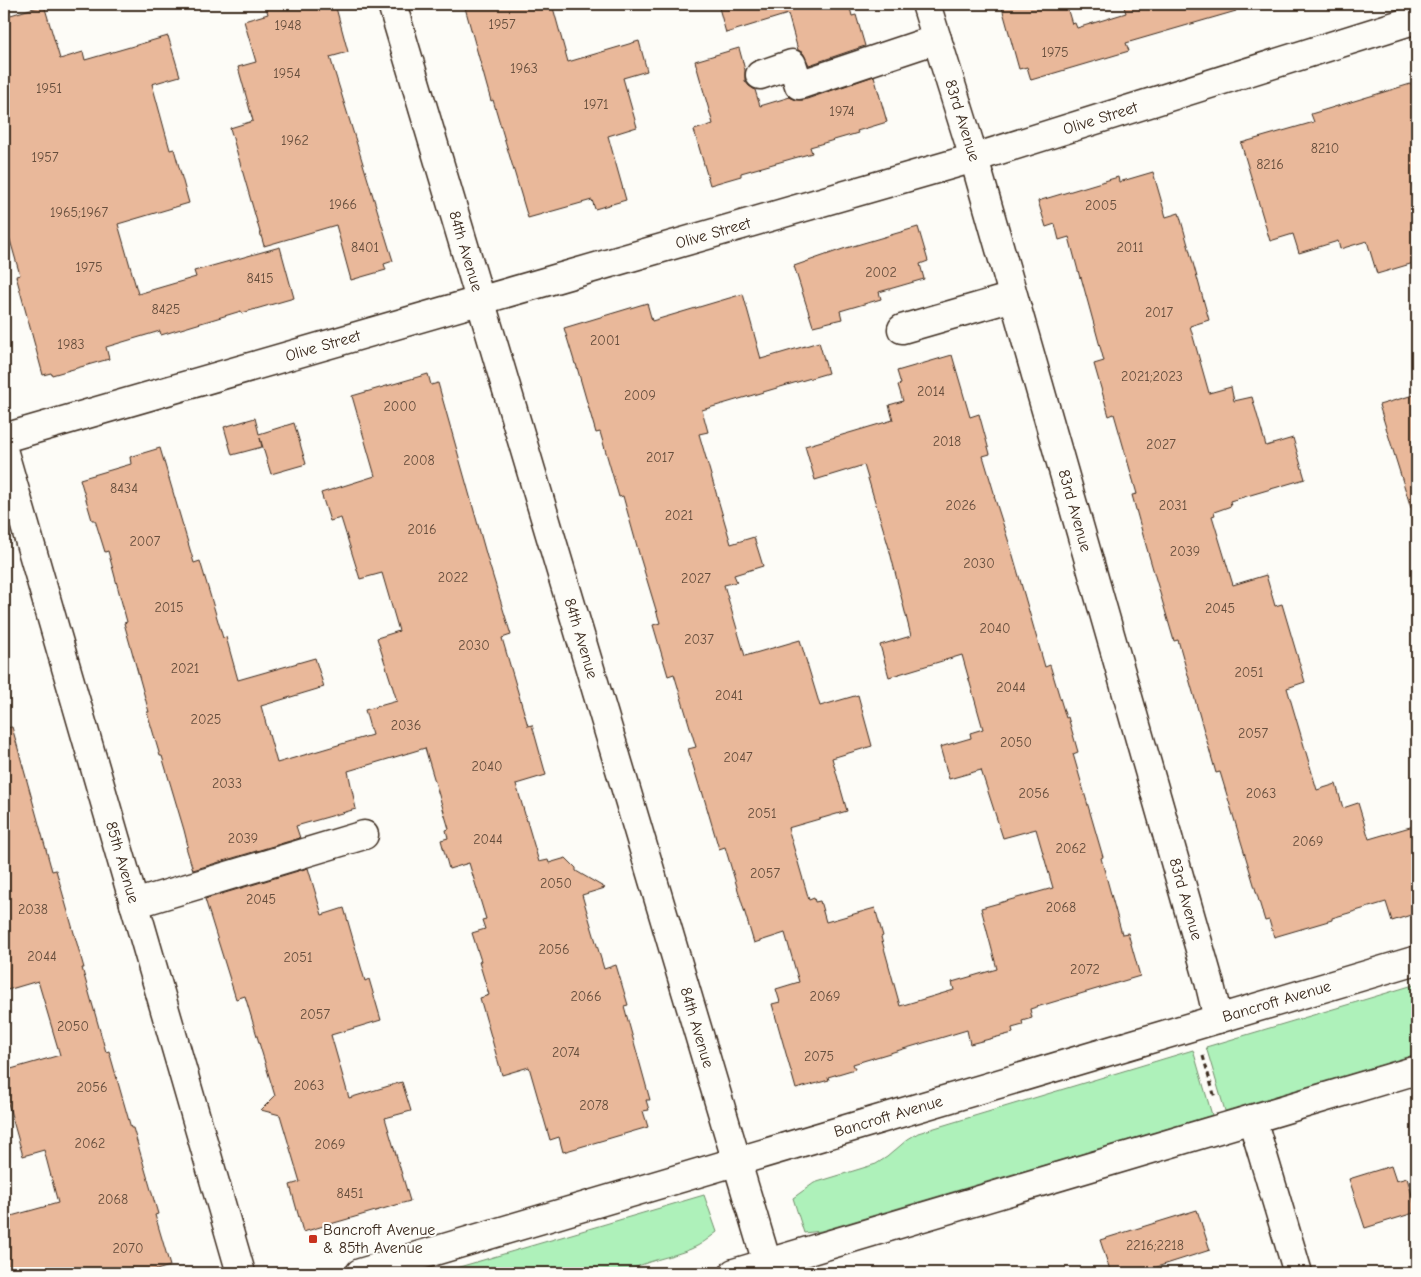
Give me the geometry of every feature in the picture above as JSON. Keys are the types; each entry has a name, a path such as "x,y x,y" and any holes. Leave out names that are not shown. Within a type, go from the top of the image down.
{"street":[{"name":"84th Avenue","path":"392,4 768,1268"},
{"name":"83rd Avenue","path":"926,4 974,158 1209,981 1206,1023"},
{"name":"Olive Street","path":"4,438 974,158 1417,19"},
{"path":"760,75 792,64 799,85 937,38"},
{"path":"902,329 1013,297"},
{"name":"85th Avenue","path":"4,453 241,1273"},
{"path":"134,904 364,835"},
{"name":"Bancroft Avenue","path":"360,1273 1417,960"},
{"path":"734,1273 768,1268 1417,1070"},
{"path":"1252,1119 1298,1273"}],"path":[{"path":"1206,1023 1224,1128"}],"green space":[{"path":"1417,984 1417,1054 1225,1111 1206,1047"},
{"path":"1193,1050 1212,1115 821,1231 804,1233 793,1198 814,1183 876,1164 918,1133"},
{"path":"704,1195 717,1232 691,1249 649,1262 625,1273 439,1273"}],"building":[{"path":"265,4 335,4 348,52 330,57 393,261 384,264 386,270 351,280 336,225 264,246 230,128 253,121 238,67 256,62 244,21 268,14"},
{"path":"464,4 552,4 568,62 639,41 647,71 623,78 637,127 608,136 626,200 595,209 592,200 528,218 493,100 491,101"},
{"path":"718,4 849,4 852,16 856,15 865,46 809,65 803,53 798,50 788,14 726,33"},
{"path":"1001,4 1066,4 1072,24 1075,23 1077,28 1126,13 1123,4 1235,4 1236,11 1126,43 1129,51 1031,80 1027,67 1019,69"},
{"path":"44,5 60,59 83,52 85,60 168,36 180,76 152,84 170,150 174,149 189,203 118,224 138,294 196,277 194,271 280,247 294,298 242,313 241,311 161,335 160,331 106,347 109,359 52,375 51,373 43,375 16,276 20,275 4,219 4,17"},
{"path":"739,48 745,70 745,81 755,90 760,106 790,97 796,100 804,100 874,76 887,122 857,131 858,133 810,147 812,153 741,173 741,176 710,185 694,130 713,124 695,61"},
{"path":"1417,82 1417,262 1377,274 1367,241 1340,249 1338,241 1299,253 1293,234 1270,241 1241,143 1314,122 1311,114"},
{"path":"1153,172 1166,217 1179,213 1209,320 1190,326 1209,393 1231,387 1234,401 1252,397 1266,446 1293,438 1305,479 1230,501 1231,506 1214,512 1215,515 1212,516 1233,585 1266,575 1275,606 1282,604 1305,682 1287,688 1317,790 1336,784 1343,808 1358,803 1369,839 1417,825 1417,913 1392,921 1386,902 1274,937 1269,920 1265,921 1220,772 1216,773 1178,640 1174,641 1132,495 1137,494 1114,414 1109,416 1094,364 1104,361 1069,237 1059,240 1055,224 1046,227 1038,201 1118,177 1119,182"},
{"path":"918,227 928,261 920,264 924,279 879,292 881,299 840,311 842,319 813,326 794,266 843,249"},
{"path":"743,294 761,359 819,342 828,373 702,410 708,432 699,434 731,544 754,537 763,566 734,575 737,582 724,585 745,656 800,640 820,706 858,695 872,746 832,758 847,811 788,828 809,900 814,898 815,902 820,901 826,922 875,908 900,1006 954,990 952,982 997,969 981,908 1053,888 1036,829 1003,838 981,770 949,779 940,747 971,738 970,733 983,729 962,655 889,677 880,645 911,636 889,548 864,465 815,480 805,446 893,420 889,405 903,401 898,385 901,384 897,371 952,355 970,417 979,414 990,454 983,456 994,496 1045,667 1050,665 1066,718 1068,717 1078,752 1073,754 1103,857 1101,858 1122,934 1128,933 1140,976 1030,1009 1032,1018 1022,1021 1023,1025 1012,1028 1013,1033 970,1044 967,1030 853,1064 855,1069 828,1077 829,1080 796,1089 772,1004 780,1002 776,989 799,982 785,933 754,943 725,847 719,849 688,749 696,747 674,674 668,676 653,625 660,623 623,496 619,497 600,432 596,433 564,328 647,303 652,321"},
{"path":"428,374 431,385 438,383 511,635 502,638 528,726 532,725 546,775 516,784 539,862 548,860 549,863 566,858 576,868 576,871 605,888 582,895 604,969 616,965 628,1005 624,1006 650,1100 646,1100 649,1110 643,1111 648,1127 563,1152 559,1137 550,1140 529,1067 502,1075 480,998 489,995 472,933 485,929 482,920 486,919 469,863 449,869 441,840 448,838 446,830 449,829 425,748 348,771 356,809 296,826 300,838 193,870 186,847 188,846 184,830 147,712 149,712 124,623 127,622 108,551 105,552 95,520 92,520 80,479 131,464 130,457 160,448 194,563 200,561 223,638 226,637 238,680 315,658 324,687 261,706 277,763 372,735 365,710 397,701 377,638 399,631 382,573 360,579 341,518 330,521 321,493 375,476 352,396"},
{"path":"1417,394 1417,507 1411,508 1379,405"},
{"path":"255,418 259,434 294,423 306,464 271,474 260,438 262,447 232,455 224,427"},
{"path":"12,727 52,871 56,870 106,1052 109,1051 158,1214 155,1215 170,1266 146,1273 4,1273 4,1218 58,1203 44,1150 23,1156 4,1089 4,1071 60,1055 38,981 4,991 4,728"},
{"path":"308,868 322,915 344,908 365,981 369,979 381,1020 331,1035 349,1098 402,1082 411,1111 385,1118 410,1201 303,1232 290,1185 300,1182 280,1115 261,1110 275,1096 245,996 236,999 205,899"},
{"path":"1391,1166 1396,1181 1407,1178 1417,1212 1365,1228 1349,1179"},
{"path":"1197,1210 1210,1250 1138,1273 1111,1273 1100,1240"}],"place":[{"name":"Bancroft Avenue & 85th Avenue","path":"313,1239"}]}
